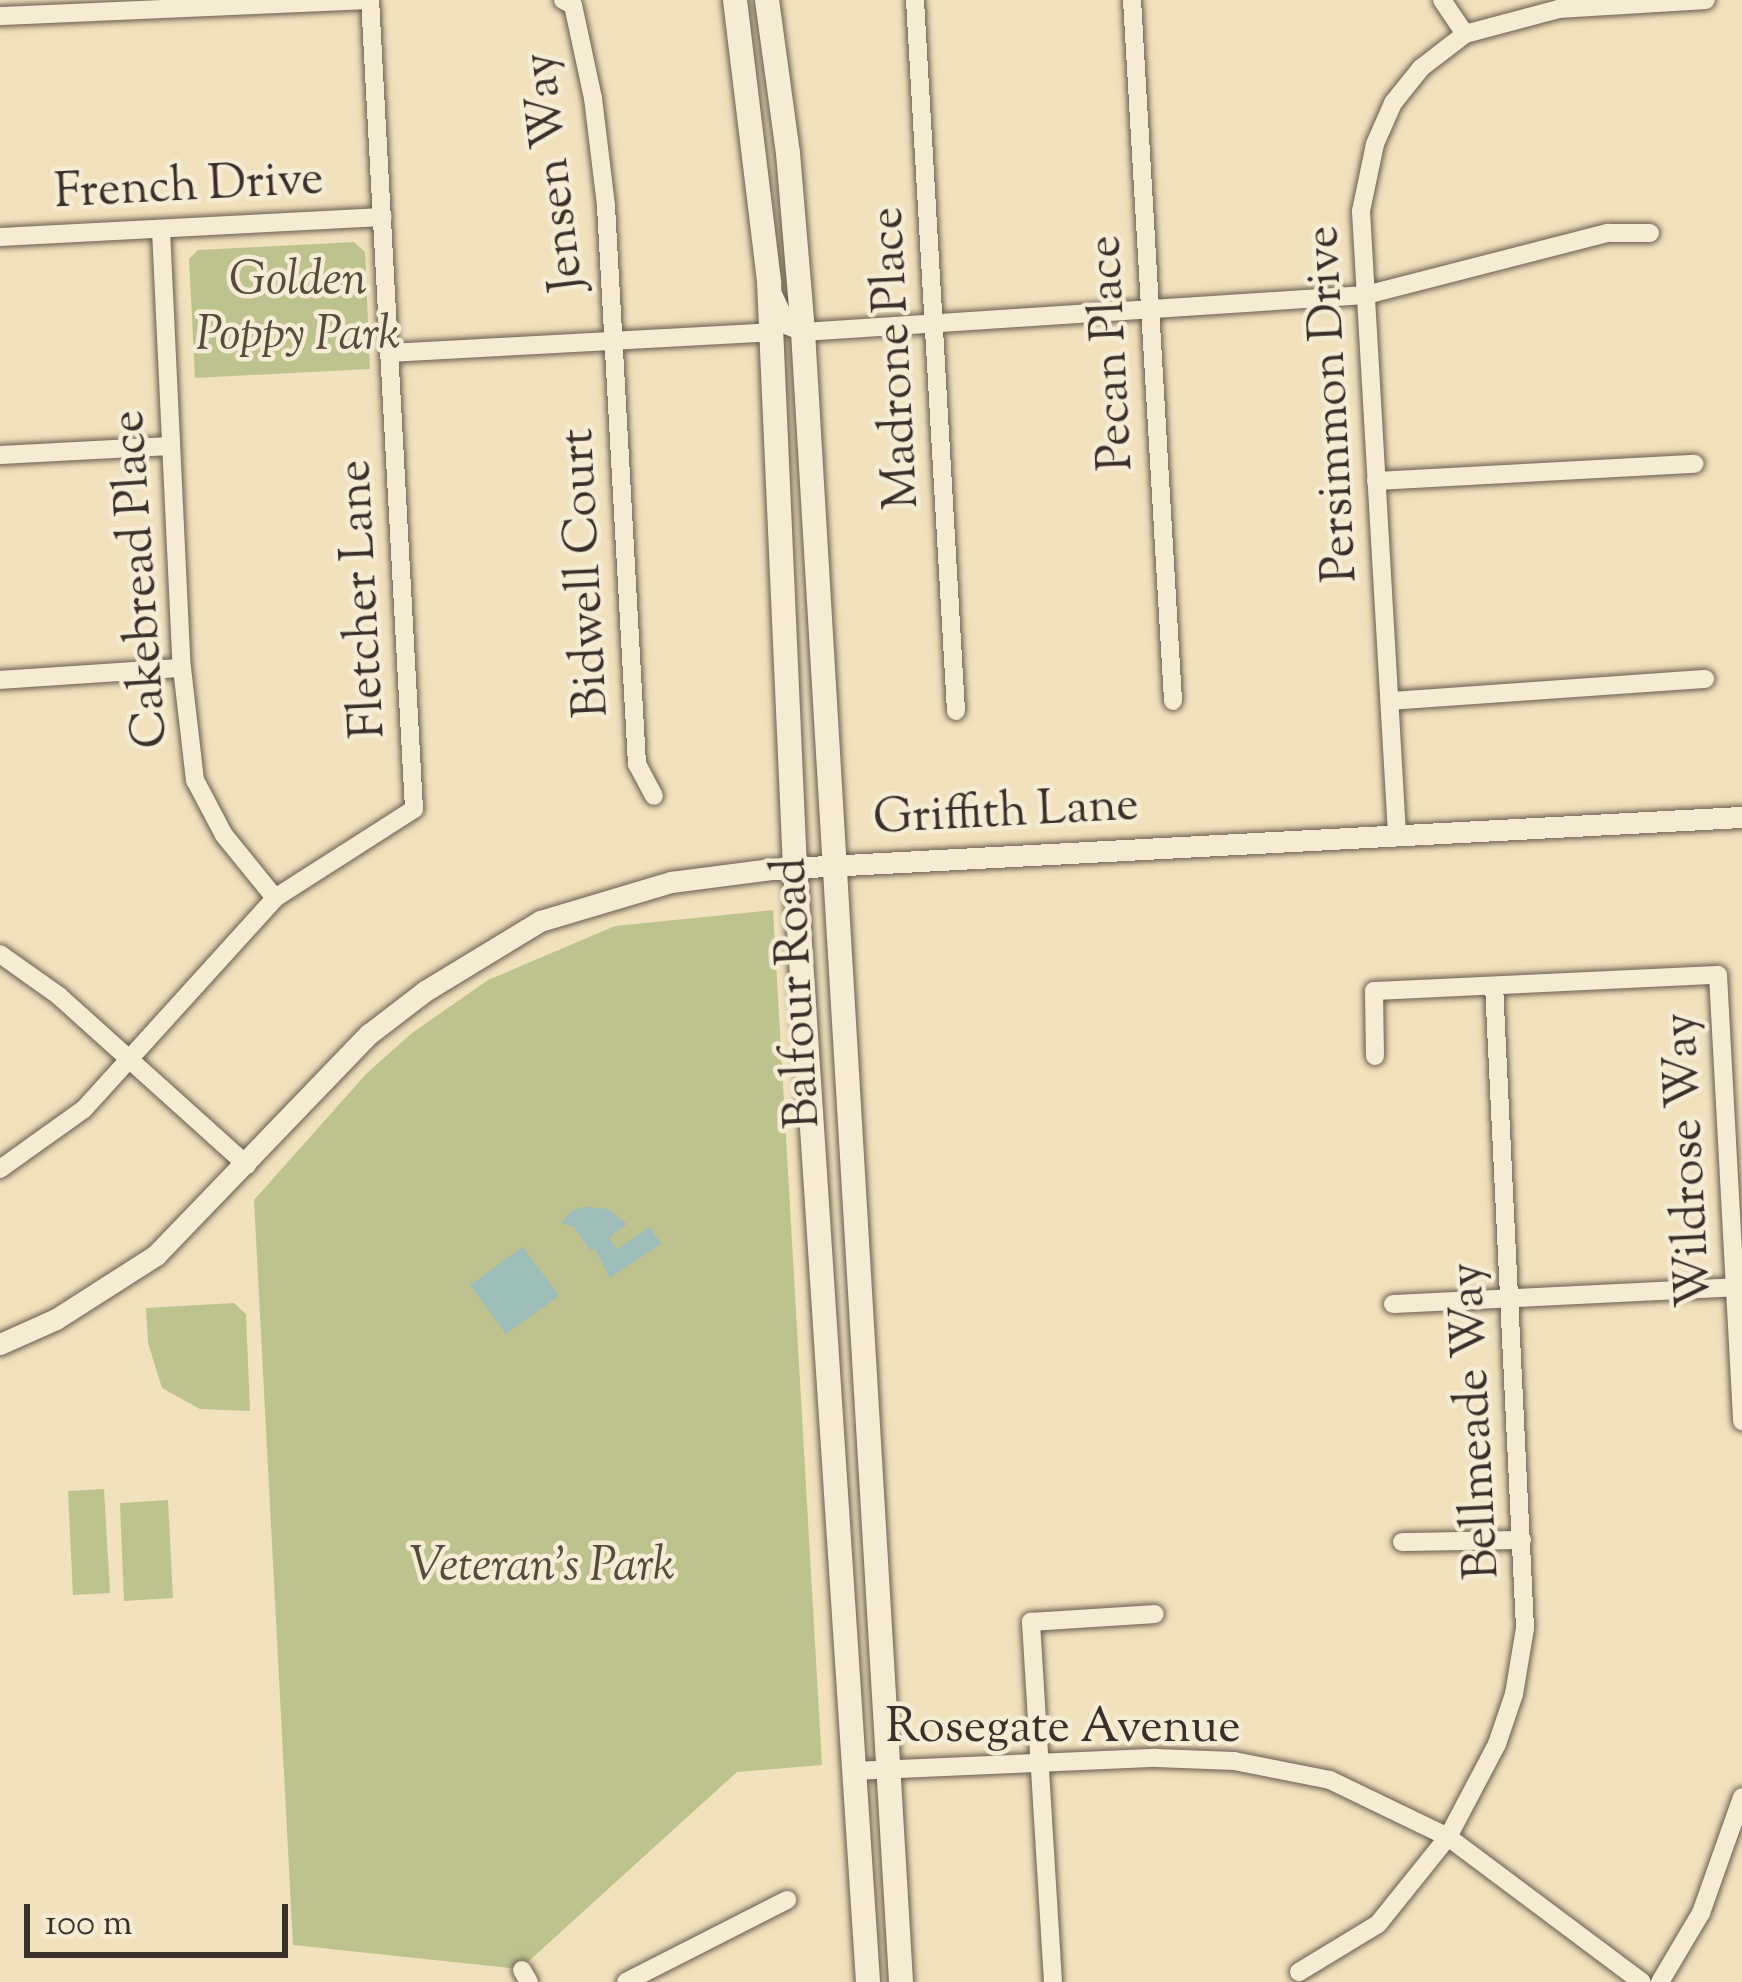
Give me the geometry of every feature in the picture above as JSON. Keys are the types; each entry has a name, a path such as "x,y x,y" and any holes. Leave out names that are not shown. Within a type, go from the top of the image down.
{"main road":[{"name":"Balfour Road","path":"735,0 769,282 795,868 868,1982"},
{"name":"Balfour Road","path":"766,0 788,154 803,332 901,1982"}],"street":[{"path":"0,16 368,0"},
{"name":"Fletcher Lane","path":"0,1169 84,1109 275,898 414,809 368,0"},
{"name":"Jensen Way","path":"563,0 573,5 593,98 614,342"},
{"name":"Madrone Place","path":"915,0 956,711"},
{"name":"Pecan Place","path":"1132,0 1173,701"},
{"path":"1442,0 1465,34"},
{"name":"Persimmon Drive","path":"1397,834 1361,211 1375,144 1393,103 1421,68 1465,34 1558,9 1706,0"},
{"name":"French Drive","path":"0,237 382,217"},
{"name":"Cakebread Place","path":"161,230 182,668 195,780 224,835 275,898"},
{"path":"769,282 788,326 803,332 1366,295 1608,233 1650,233"},
{"path":"389,353 771,332"},
{"name":"Bidwell Court","path":"614,342 637,764 654,796"},
{"path":"0,455 171,446"},
{"path":"1376,481 1695,464"},
{"path":"0,680 182,668"},
{"path":"1390,700 1705,679"},
{"name":"Griffith Lane","path":"0,1344 56,1319 156,1255 369,1034 425,991 541,921 671,883 795,868 1742,817"},
{"path":"0,953 59,996 247,1165"},
{"name":"Wildrose Way","path":"1494,986 1718,975 1739,1288 1742,1420"},
{"path":"1376,1056 1374,991 1494,986"},
{"name":"Bellmeade Way","path":"1299,1972 1378,1924 1448,1837 1490,1760 1514,1694 1525,1628 1494,986"},
{"path":"1393,1304 1739,1288"},
{"path":"1402,1542 1522,1540"},
{"path":"1053,1982 1031,1622 1155,1614"},
{"name":"Rosegate Avenue","path":"853,1771 1156,1758 1234,1761 1330,1780 1448,1837 1642,1982"},
{"path":"1660,1982 1701,1913 1742,1797"},
{"path":"626,1982 787,1900"}],"green space":[{"name":"Golden Poppy Park","path":"354,242 365,252 370,369 195,378 189,259 198,250"},
{"name":"Veteran's Park","path":"773,910 822,1765 737,1772 520,1969 293,1945 254,1200 367,1073 412,1033 488,980 615,926"},
{"path":"234,1303 246,1314 250,1411 200,1409 162,1388 148,1343 146,1308"},
{"path":"104,1489 110,1593 73,1595 68,1491"},
{"path":"168,1500 173,1598 124,1601 120,1503"}],"water":[{"path":"608,1209 627,1224 609,1238 617,1249 650,1227 661,1244 610,1278 595,1249 591,1251 574,1227 560,1223 573,1210"},
{"path":"523,1247 559,1296 506,1334 470,1285"}]}
